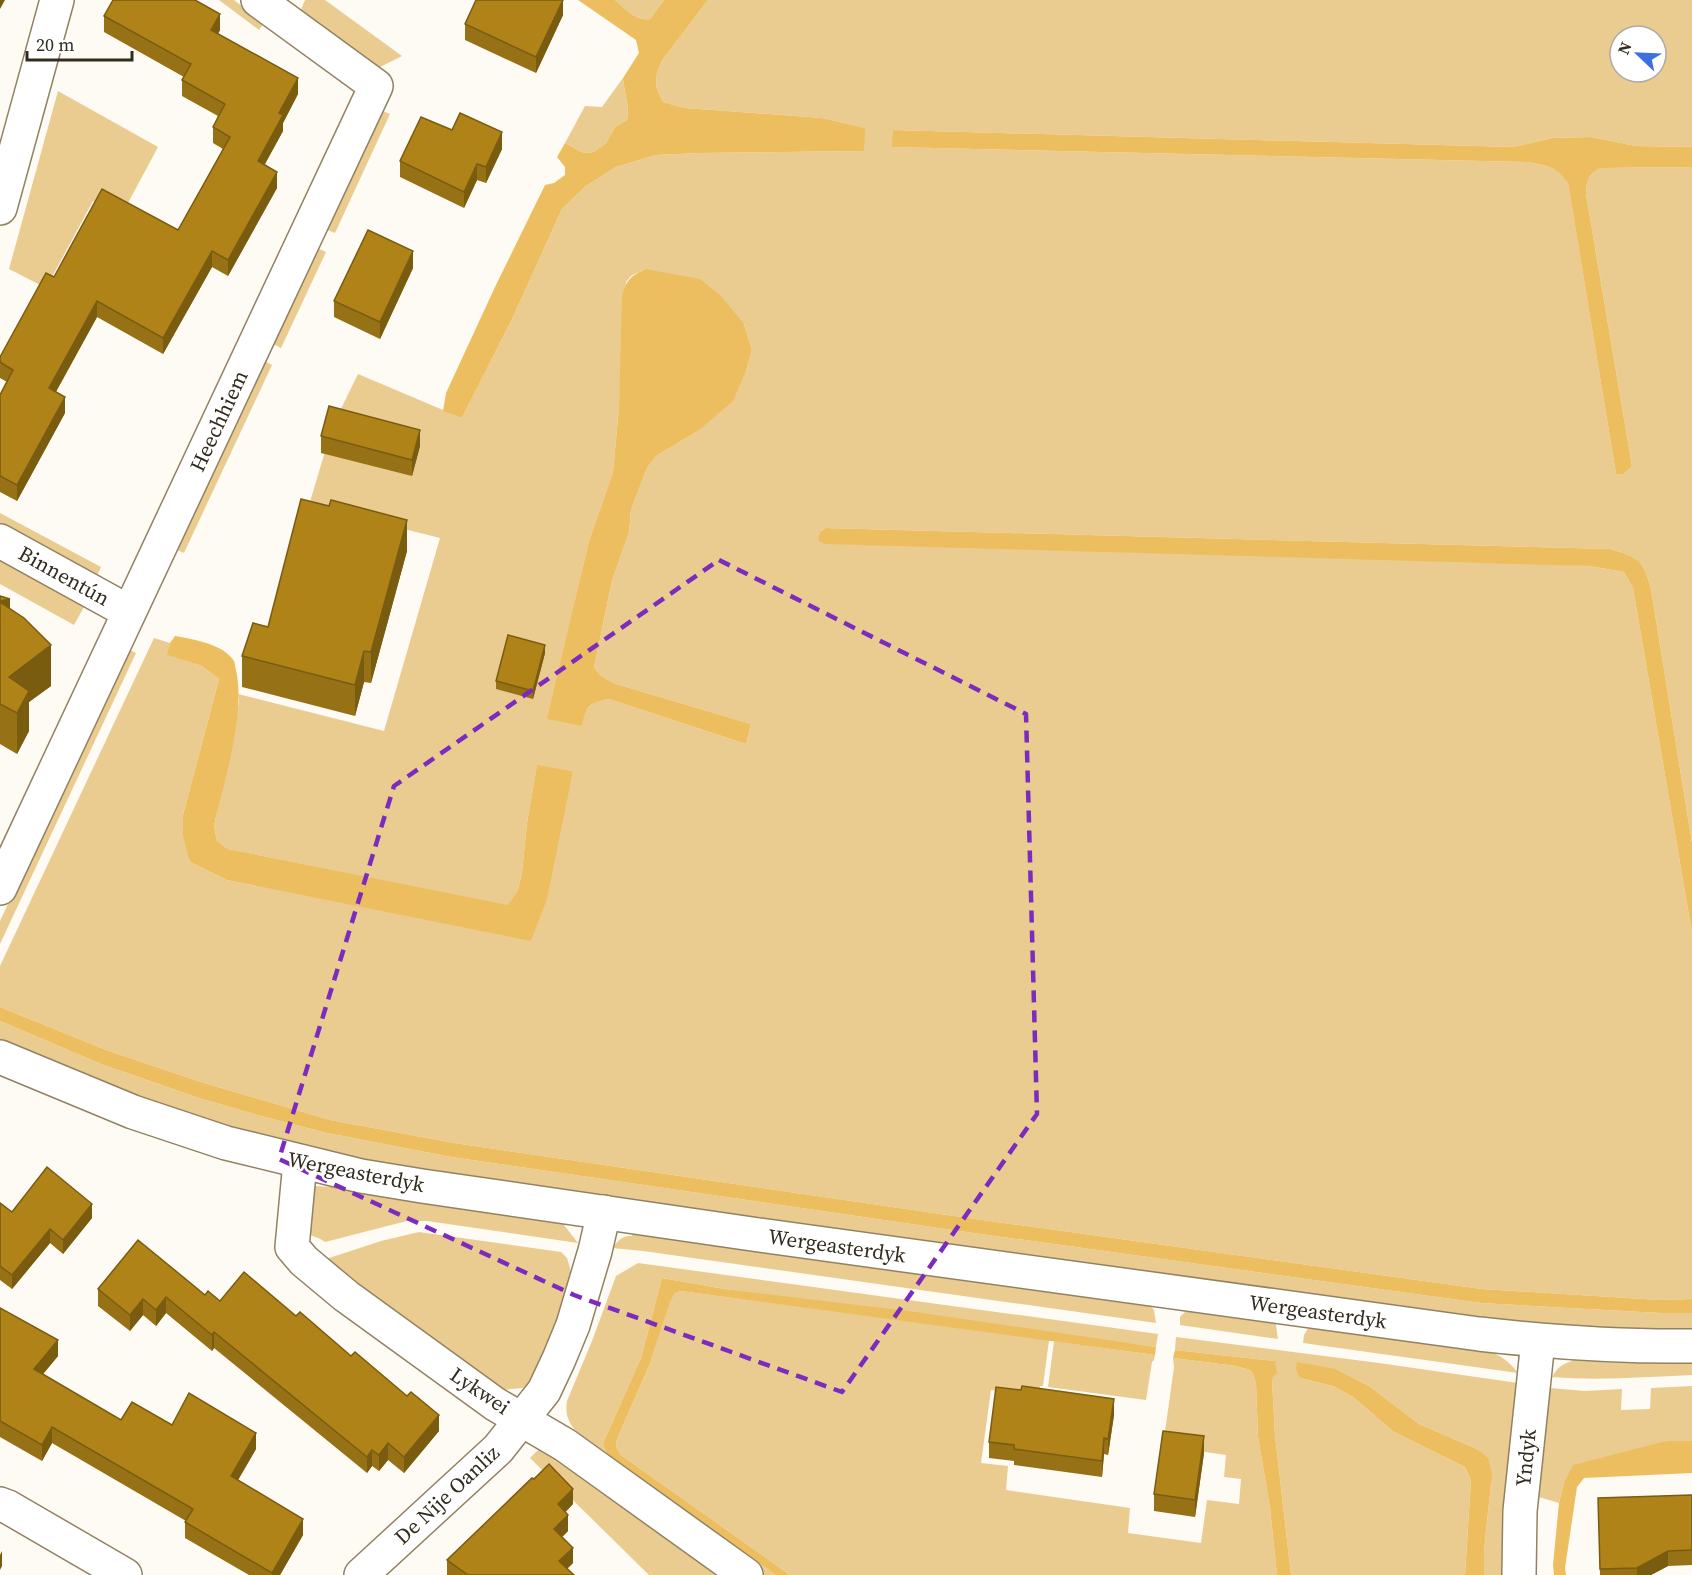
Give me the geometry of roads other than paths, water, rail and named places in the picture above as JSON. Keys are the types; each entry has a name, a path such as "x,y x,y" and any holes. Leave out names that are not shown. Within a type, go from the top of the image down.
{"street":[{"path":"0,208 57,0"},
{"name":"Heechhiem","path":"0,888 376,86 258,0"},
{"name":"Binnentún","path":"0,541 129,612"},
{"name":"Wergeasterdyk","path":"0,1057 132,1112 226,1143 361,1176 1173,1293 1538,1341 1652,1347 1692,1346"},
{"name":"Lykwei","path":"300,1162 292,1247 304,1261 346,1296 495,1404 565,1445 746,1575"},
{"name":"De Nije Oanliz","path":"361,1575 498,1449 544,1391 573,1325 604,1212"},
{"name":"Yndyk","path":"1519,1575 1520,1511 1538,1341"},
{"path":"0,1504 126,1575"}]}
